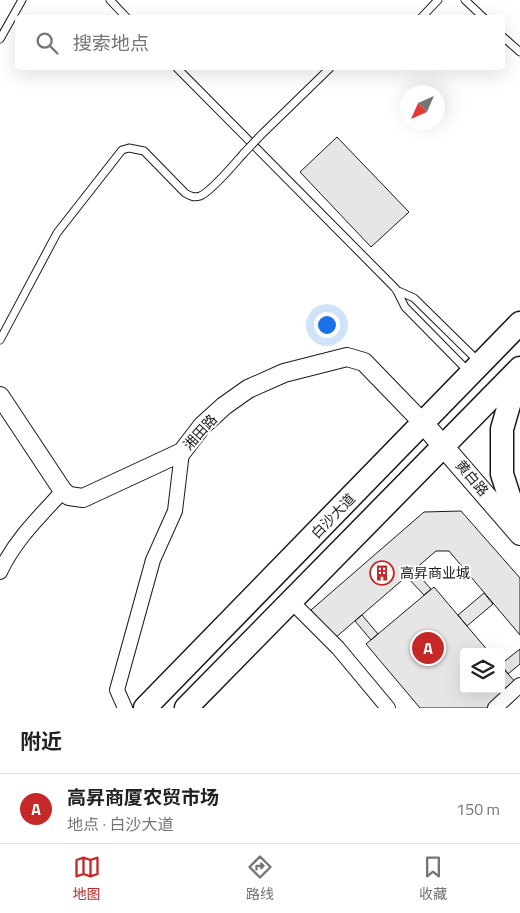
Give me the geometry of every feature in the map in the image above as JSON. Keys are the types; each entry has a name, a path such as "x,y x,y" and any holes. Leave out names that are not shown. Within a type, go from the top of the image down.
{"main road":[{"name":"白沙大道","path":"145,708 520,323"},
{"path":"186,708 520,368"},
{"path":"520,376 513,391 502,429 502,474 520,530"},
{"name":"黄白路","path":"423,423 520,535"}],"street":[{"name":"湘田路","path":"63,491 69,496 82,498 182,452 202,426 224,406 248,389 284,372 348,357 364,362 385,381 423,423"},
{"path":"0,396 63,491 29,527 4,562 0,572"},
{"path":"125,708 116,690 153,560 176,511 182,452"},
{"path":"291,601 338,648 388,708"},
{"path":"495,708 520,686"}],"lane":[{"path":"0,39 22,0"},
{"path":"110,0 124,15"},
{"path":"424,15 438,0"},
{"path":"465,0 481,15"},
{"path":"505,39 520,52"},
{"path":"179,70 396,289 405,307 476,368"},
{"path":"0,340 57,233 122,150 129,148 144,151 185,193 193,197 201,196 328,70"},
{"path":"396,289 414,298 476,368"}],"building":[{"path":"337,137 409,212 371,247 300,172"},
{"name":"高昇商业城","path":"461,511 520,578 520,635 449,551 436,551 335,638 311,610 424,512"},
{"path":"414,570 431,589 424,595 406,576"},
{"path":"434,587 486,648 460,648 460,693 505,693 505,670 517,684 488,708 420,708 366,644"},
{"path":"484,593 493,604 467,626 458,615"},
{"path":"362,615 378,634 371,640 355,621"},
{"path":"520,649 520,664 508,674 505,670 505,661"}],"place":[{"name":"高昇商业城","path":"382,573"},
{"name":"高昇商厦农贸市场","path":"428,648"}]}
